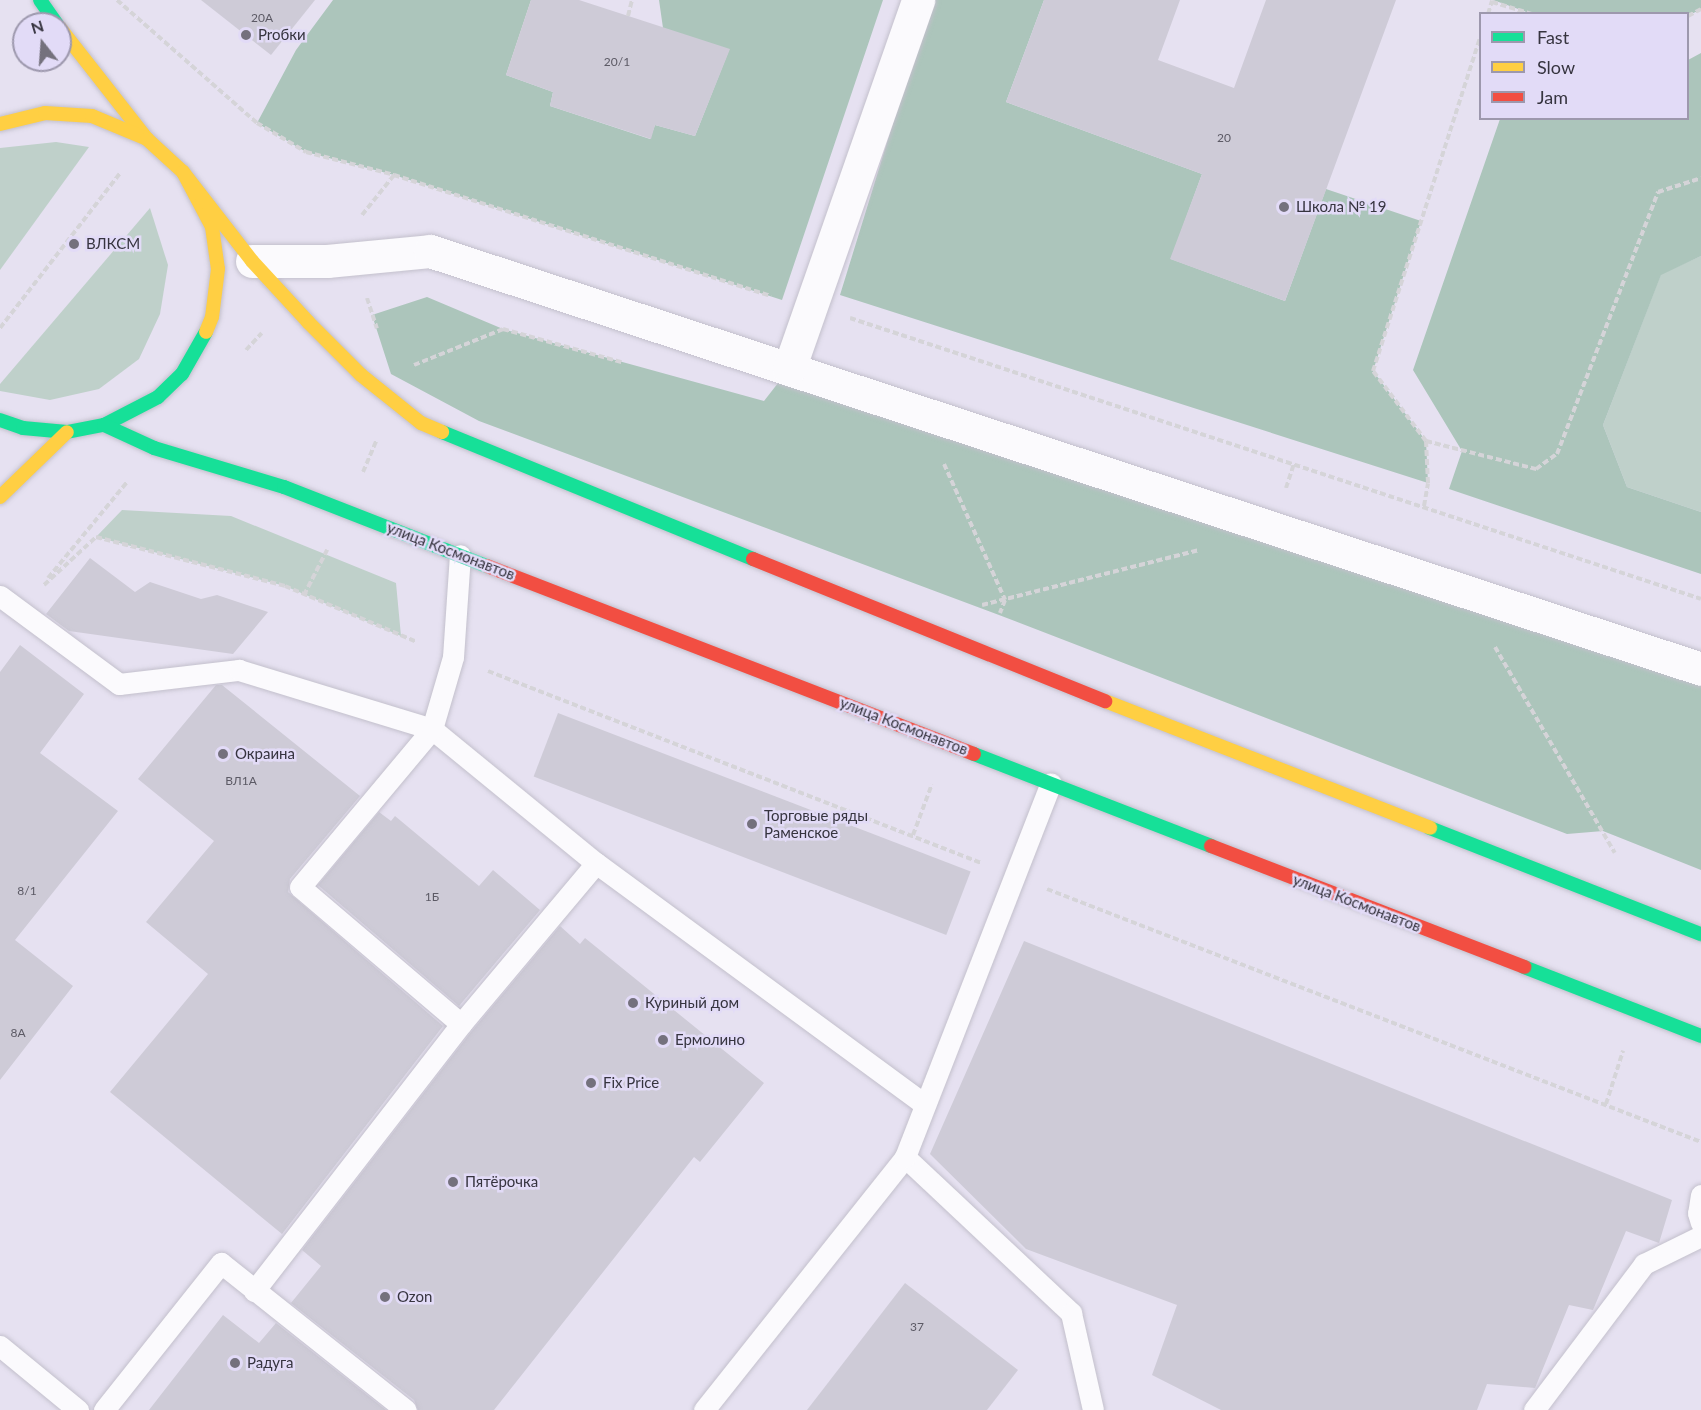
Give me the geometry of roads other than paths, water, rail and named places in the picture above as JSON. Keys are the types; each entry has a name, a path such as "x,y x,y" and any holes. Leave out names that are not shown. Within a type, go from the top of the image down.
{"main road":[{"path":"72,43 147,139 183,172 252,261 362,375 421,423 984,653 1701,934"},
{"path":"0,124 45,113 92,116 119,124 147,139"},
{"path":"0,420 23,428 67,432 104,425 158,397 182,374 200,346 212,317 218,269 212,227 201,200 183,172"},
{"name":"улица Космонавтов","path":"104,425 154,448 284,487 1701,1036"},
{"path":"0,497 67,432"}],"street":[{"path":"789,369 918,0"},
{"path":"252,261 354,258 430,251 1701,669"}],"lane":[{"path":"460,555 453,657 432,729 300,887 461,1024"},
{"path":"0,596 119,684 238,670 432,729 596,863 925,1105"},
{"path":"714,1406 905,1157 1050,783"},
{"path":"254,1291 461,1024 596,863"},
{"path":"905,1157 1071,1313 1093,1410"},
{"path":"1701,1195 1698,1213 1701,1223"},
{"path":"1534,1410 1644,1264 1701,1236"},
{"path":"104,1410 221,1263 406,1410"},
{"path":"0,1346 78,1410"}],"place":[{"name":"Proбки","path":"246,35"},
{"name":"Школа № 19","path":"1284,207"},
{"name":"ВЛКСМ","path":"74,244"},
{"name":"Окраина","path":"223,754"},
{"name":"Торговые ряды Раменское","path":"752,824"},
{"name":"Куриный дом","path":"633,1003"},
{"name":"Ермолино","path":"663,1040"},
{"name":"Fix Price","path":"591,1083"},
{"name":"Пятёрочка","path":"453,1182"},
{"name":"Ozon","path":"385,1297"},
{"name":"Радуга","path":"235,1363"}]}
